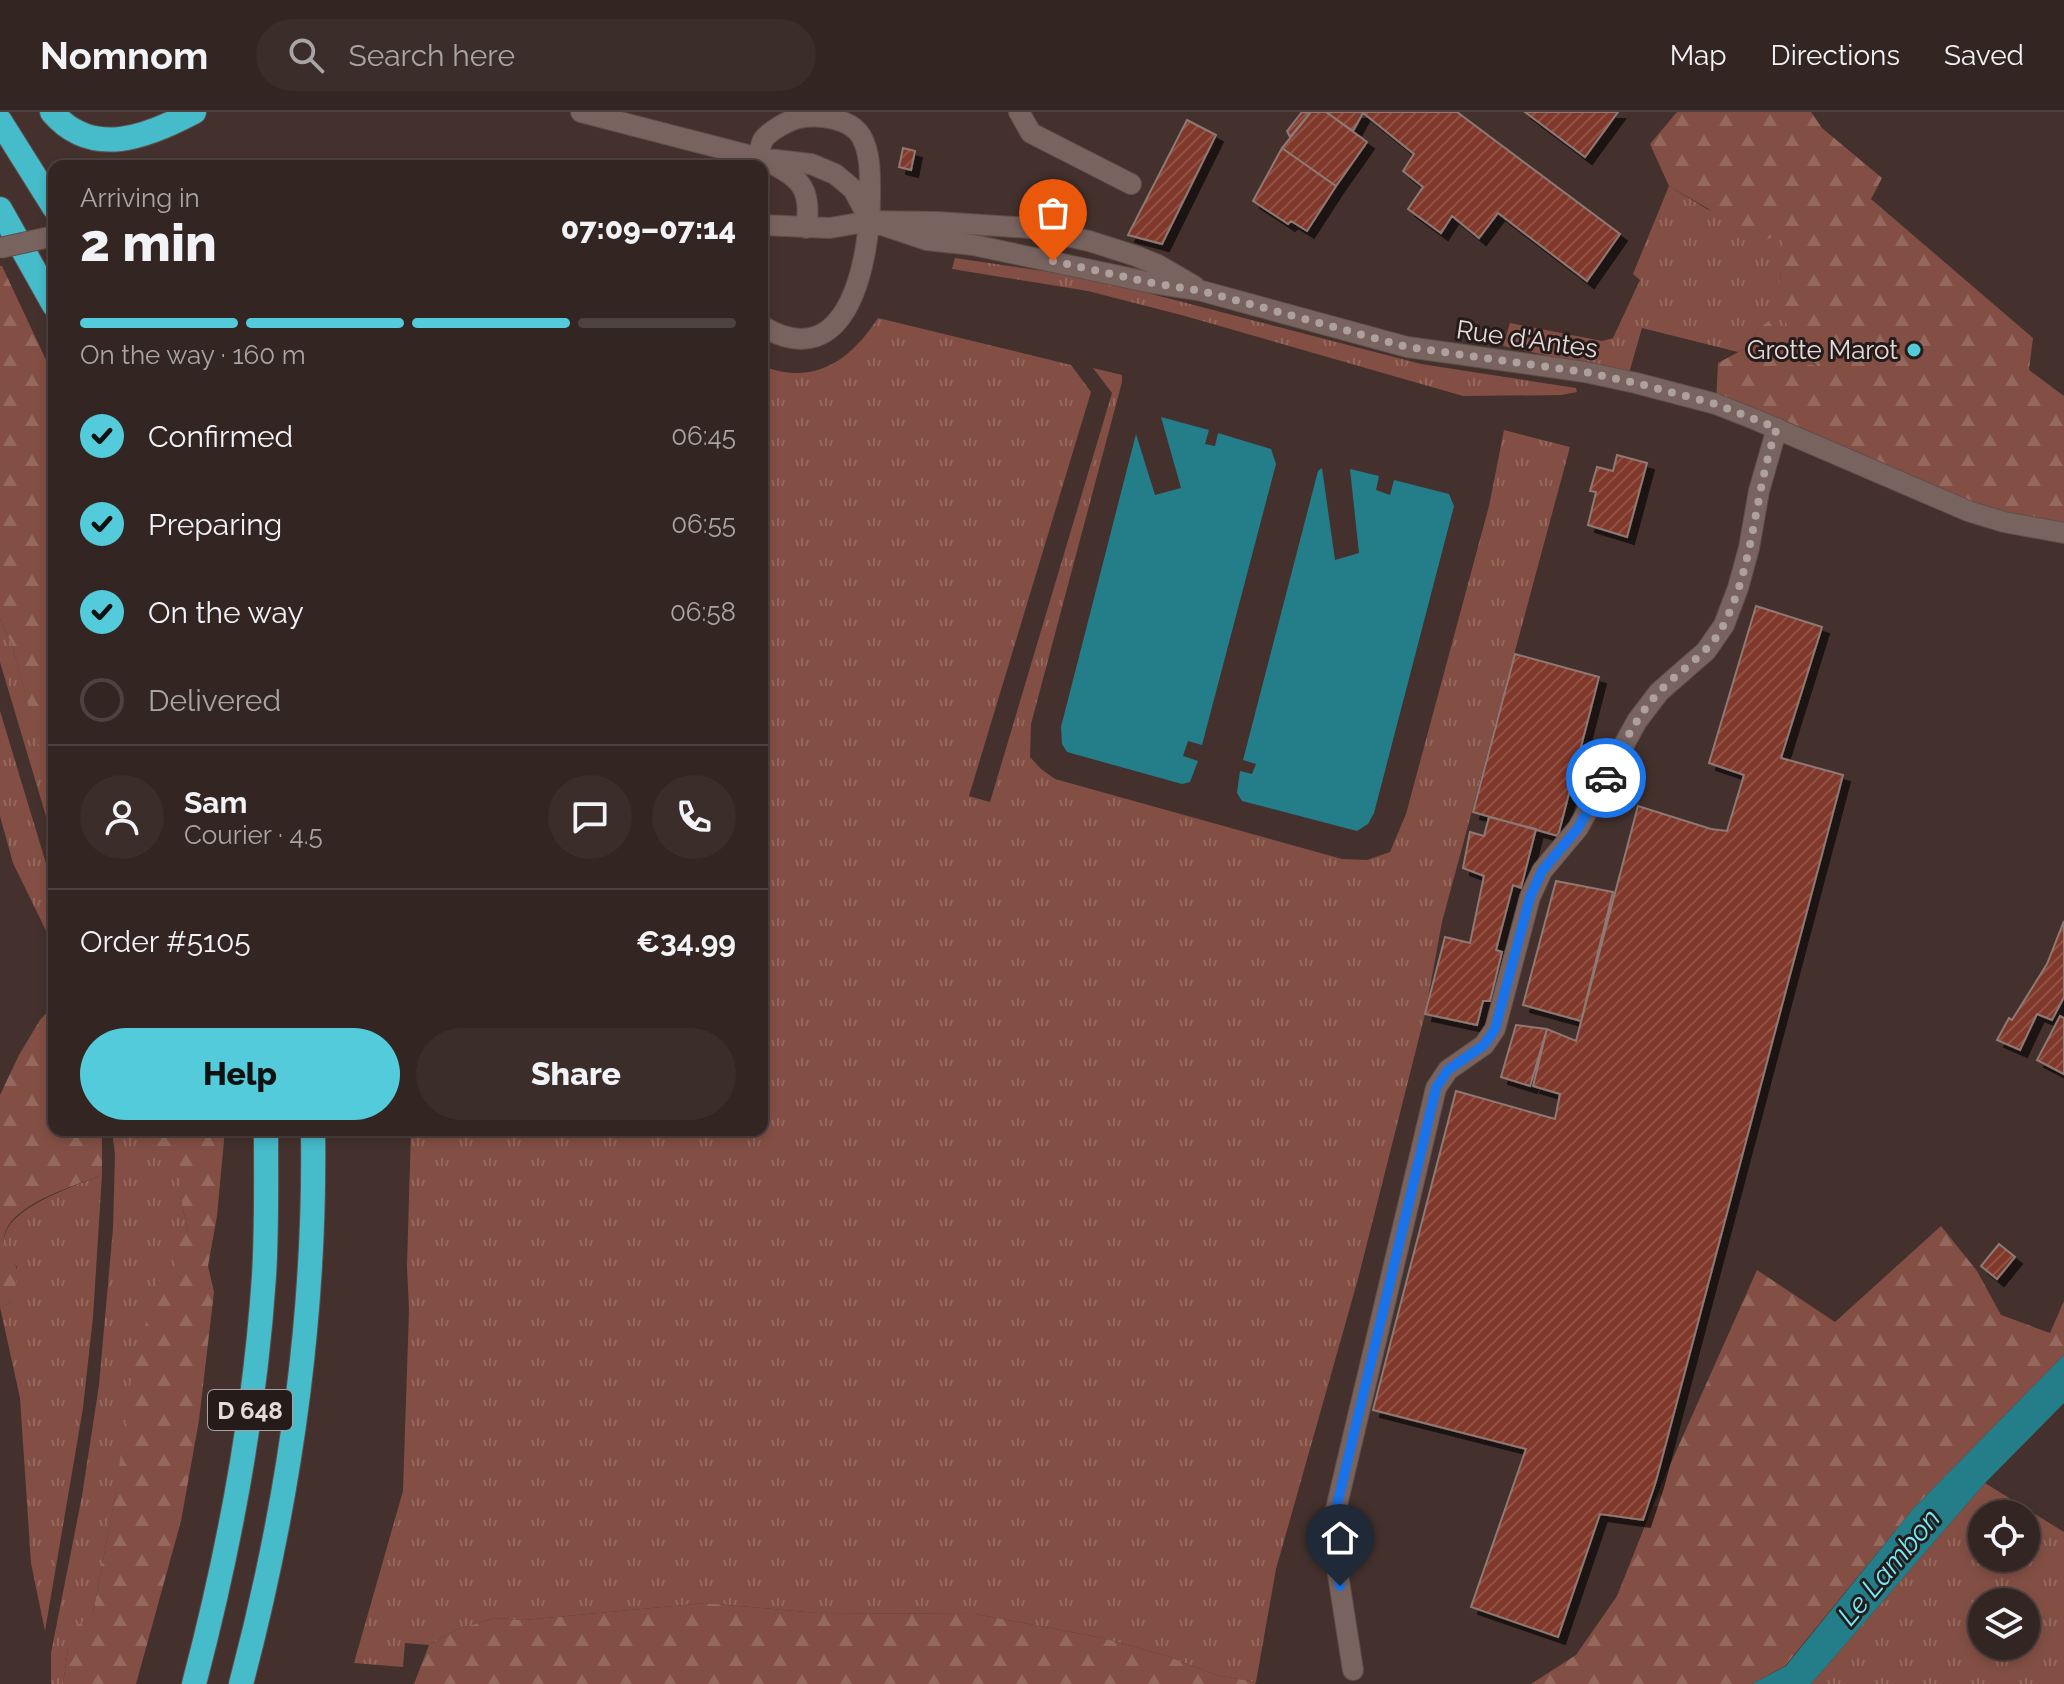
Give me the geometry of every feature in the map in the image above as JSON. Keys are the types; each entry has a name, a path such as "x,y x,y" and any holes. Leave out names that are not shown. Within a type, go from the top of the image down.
{"highway":[{"path":"52,112 65,127 80,135 114,140 141,135 194,112"},
{"path":"0,121 48,197"},
{"path":"0,209 48,294"},
{"name":"D 648","path":"194,1684 224,1564 248,1419 264,1275 266,1136"},
{"name":"D 648","path":"241,1684 271,1563 296,1422 310,1281 313,1136"}],"street":[{"path":"581,112 759,158 811,164 835,174 853,189 870,221"},
{"path":"1019,112 1031,133 1131,184"},
{"path":"759,158 763,140 791,119 831,115 860,134 870,163 870,221 853,298 842,318 817,336 795,339 768,330"},
{"path":"759,158 763,160"},
{"path":"768,162 789,172 805,187 806,228"},
{"name":"Rue d'Antes","path":"870,221 927,240 973,245 1202,291 1407,347 1585,372 1636,383 1716,404 1968,511 2004,522 2064,533"},
{"name":"Rue d'Antes","path":"768,225 830,228 870,221 1030,228 1089,241 1136,256 1202,291"},
{"path":"0,248 48,237"},
{"path":"1353,1670 1331,1530 1436,1088 1448,1070 1484,1045 1495,1029 1530,897 1542,871 1578,828 1644,711 1659,692 1706,651 1724,625 1742,575 1759,491 1777,428"}],"green space":[{"path":"1677,112 1811,112 1822,128 1882,178 1871,199 2033,338 2029,370 2064,396 2064,533 2046,531 1716,404 1718,363 1746,348 1760,327 1769,321 1792,362 1817,366 1792,335 1783,314 1780,286 1783,238 1774,236 1764,241 1669,186 1650,144"},
{"path":"1669,186 1707,209 1784,238 1780,281 1792,334 1817,367 1792,362 1760,327 1746,348 1738,352 1642,328 1629,373 1503,346 1510,323 1602,341 1613,338 1640,280 1633,274"},
{"path":"955,258 1090,278 1421,364 1576,388 1577,392 1561,395 1463,396 1088,291 952,269"},
{"path":"2,266 48,364 48,781 13,648 0,618"},
{"path":"878,318 1071,365 1091,392 969,796 990,802 1112,393 1093,368 1122,375 1122,382 1031,724 1030,757 1055,779 1342,859 1367,860 1390,852 1406,814 1489,506 1504,430 1570,447 1442,922 1425,1014 1358,1279 1276,1569 1256,1682 1216,1675 1167,1656 1103,1638 976,1614 817,1613 705,1603 524,1620 495,1618 458,1629 429,1645 405,1643 403,1667 354,1663 403,1491 411,1136 768,1136 768,368 798,373 829,366 867,333"},
{"path":"0,618 13,648 48,778 48,823 0,662"},
{"path":"0,711 48,870 48,935 13,863 0,816"},
{"path":"48,1011 48,1136 102,1136 102,1175 42,1199 14,1219 6,1231 4,1244 16,1265 16,1281 10,1303 0,1307 0,1095 40,1020"},
{"path":"113,1136 138,1136 140,1154 180,1164 180,1196 188,1231 182,1276 158,1282 93,1613 68,1649 63,1684 51,1684 51,1653 82,1496 99,1385 113,1228"},
{"path":"138,1136 224,1136 217,1216 208,1266 214,1292 199,1420 181,1521 136,1684 63,1684 68,1649 76,1627 93,1613 115,1497 132,1371 158,1281 182,1276 166,1249 188,1231 180,1196 180,1165 139,1154"},
{"path":"102,1175 93,1317 83,1408 45,1631 31,1563 20,1398 0,1307 10,1303 17,1267 4,1245 6,1232 27,1209"},
{"path":"1941,1226 1977,1271 2001,1315 2050,1333 2064,1301 2064,1355 1913,1509 1785,1666 1752,1684 1531,1684 1576,1655 1617,1596 1662,1483 1757,1270 1835,1322"},
{"path":"1985,1483 2012,1500 1970,1500"},
{"path":"1968,1503 1968,1572 2040,1572 2040,1517 2064,1532 2064,1684 1811,1684"},
{"path":"705,1603 817,1613 976,1614 1103,1638 1167,1656 1216,1675 1256,1682 414,1684 429,1645 458,1629 495,1618 524,1620"}],"water":[{"path":"1161,417 1209,430 1205,444 1215,446 1218,433 1271,449 1276,464 1202,745 1188,741 1183,756 1198,761 1190,782 1182,784 1067,752 1062,744 1061,727 1136,434 1155,495 1181,488"},
{"path":"1322,468 1335,560 1359,553 1350,469 1379,476 1376,490 1390,495 1394,480 1449,494 1454,506 1374,813 1368,824 1357,831 1242,801 1237,793 1240,771 1252,774 1256,764 1243,760 1318,471"},
{"name":"Le Lambon","path":"2064,1355 2064,1403 1968,1500 1811,1684 1752,1684 1786,1666 1913,1509"}],"building":[{"path":"1302,112 1310,113 1290,137 1287,131"},
{"path":"1311,112 1326,112 1367,142 1336,186 1282,148"},
{"path":"1326,112 1362,112 1363,113 1353,131"},
{"path":"1362,112 1457,112 1620,234 1587,281 1498,213 1479,238 1452,216 1441,233 1408,209 1423,187 1403,171 1414,154"},
{"path":"1525,112 1618,112 1585,157"},
{"path":"1187,120 1216,135 1162,244 1128,235"},
{"path":"903,148 915,151 911,170 899,167"},
{"path":"1282,148 1336,186 1307,231 1291,221 1288,224 1253,201"},
{"path":"1617,455 1647,463 1627,537 1588,525 1596,492 1590,491 1597,467 1613,471"},
{"path":"1756,606 1822,627 1781,758 1843,775 1656,1481 1643,1520 1600,1514 1558,1637 1471,1607 1526,1449 1373,1410 1456,1091 1555,1119 1560,1094 1533,1086 1547,1029 1576,1041 1638,806 1711,829 1727,831 1744,775 1709,763"},
{"path":"1515,654 1599,677 1558,836 1473,812"},
{"path":"1489,817 1536,829 1521,888 1513,885 1496,950 1502,952 1490,1001 1483,1001 1477,1025 1425,1014 1445,937 1470,943 1484,876 1463,868 1470,832 1484,836"},
{"path":"1556,881 1613,892 1581,1021 1523,1005"},
{"path":"2064,921 2064,997 2052,1020 2037,1014 2020,1050 1997,1040 2047,964"},
{"path":"2060,1016 2064,1018 2064,1074 2037,1060"},
{"path":"1516,1025 1547,1029 1530,1086 1501,1077"},
{"path":"1999,1244 2015,1257 1997,1279 1981,1266"}],"way so far":[{"path":"1053,261 1202,291 1407,347 1585,372 1636,383 1716,404 1777,428 1759,491 1749,548 1724,625 1706,651 1659,692 1637,721 1606,778"}],"place":[{"name":"Grotte Marot","path":"1914,350"}],"route":[{"path":"1340,1586 1331,1530 1436,1088 1448,1070 1484,1045 1495,1029 1530,897 1542,871 1578,828 1606,778"}]}
